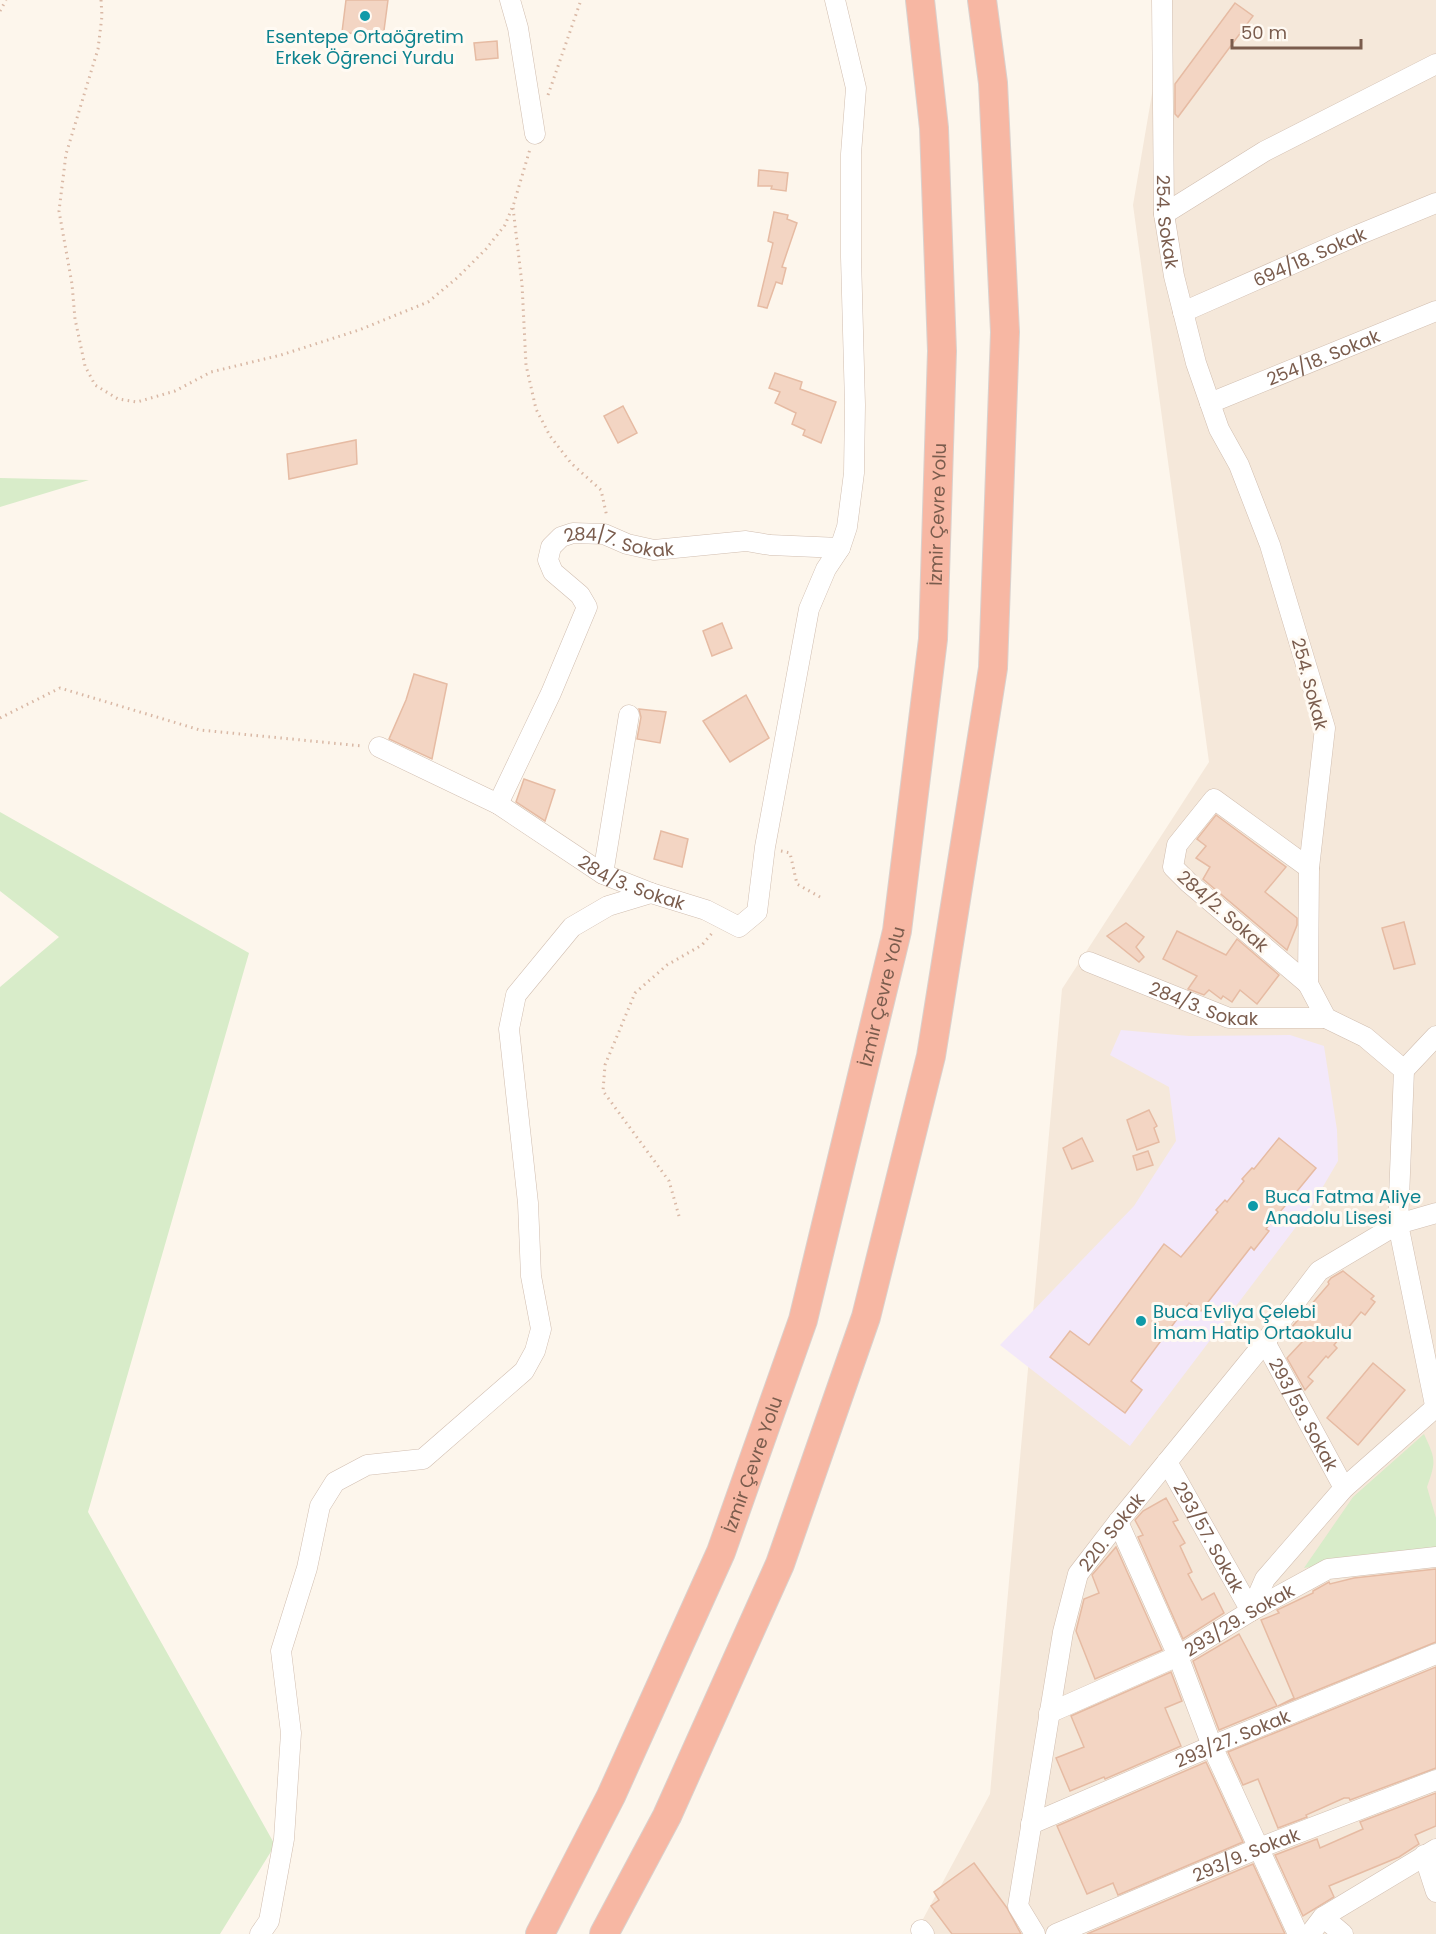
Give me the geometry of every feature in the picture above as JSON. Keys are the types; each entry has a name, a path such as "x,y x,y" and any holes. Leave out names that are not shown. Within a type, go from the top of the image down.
{"highway":[{"name":"İzmir Çevre Yolu","path":"540,1934 611,1796 721,1552 803,1320 897,931 933,639 942,351 934,128 920,0"},
{"path":"604,1934 667,1816 780,1564 866,1317 931,1056 993,668 1005,332 993,83 982,0"}],"street":[{"path":"510,0 518,28 535,134"},
{"path":"765,847 809,609 826,569 840,548 848,527 854,473 851,154 856,88 835,0"},
{"path":"1162,8 1173,0"},
{"name":"254. Sokak","path":"1162,8 1164,214 1174,276 1196,363 1219,429 1239,465 1270,545 1325,728 1309,868 1308,984 1326,1018"},
{"path":"1164,214 1265,151 1436,64"},
{"name":"694/18. Sokak","path":"1183,312 1436,203"},
{"name":"254/18. Sokak","path":"1210,403 1436,311"},
{"name":"284/7. Sokak","path":"498,804 551,693 587,607 580,595 553,572 548,560 551,547 561,537 573,533 604,534 627,544 654,550 746,541 770,545 840,548"},
{"path":"603,874 629,715"},
{"name":"284/3. Sokak","path":"379,747 498,804 603,874 651,893 706,910 739,927 757,912 765,847"},
{"name":"284/2. Sokak","path":"1308,984 1173,867 1177,845 1214,799 1309,868"},
{"path":"260,1934 269,1921 284,1839 291,1733 281,1651 307,1568 320,1506 335,1482 367,1465 423,1459 524,1371 541,1329 531,1276 528,1203 509,1029 516,995 572,927 608,906 651,893"},
{"name":"284/3. Sokak","path":"1089,962 1229,1018 1326,1018"},
{"path":"1326,1018 1365,1037 1404,1070"},
{"path":"1251,1611 1266,1579 1344,1488 1436,1408 1398,1224 1404,1070 1436,1036"},
{"name":"220. Sokak","path":"1035,1934 1018,1906 1063,1632 1078,1574 1265,1342 1319,1271 1398,1224 1436,1213"},
{"name":"293/59. Sokak","path":"1265,1342 1344,1488"},
{"name":"293/57. Sokak","path":"1167,1462 1251,1611"},
{"path":"1118,1522 1178,1656 1212,1746 1298,1934"},
{"name":"293/29. Sokak","path":"1049,1713 1178,1656 1251,1611 1328,1569 1436,1557"},
{"name":"293/27. Sokak","path":"1031,1824 1212,1746 1436,1654"},
{"name":"293/9. Sokak","path":"1056,1934 1259,1848 1436,1780"},
{"path":"1310,1934 1323,1917 1430,1852 1436,1892"},
{"path":"1323,1917 1343,1934"}],"path":[{"path":"0,11 6,0"},
{"path":"101,0 98,49 66,154 59,210 71,274 75,319 85,366 95,385 118,399 137,402 175,391 211,372 292,352 359,330 428,302 458,278 505,225 535,134"},
{"path":"548,97 581,0"},
{"path":"513,206 522,284 526,365 536,409 550,436 570,463 601,490 607,518 604,534"},
{"path":"0,718 60,688 200,730 379,747"},
{"path":"765,847 790,853 797,884 820,897"},
{"path":"679,1216 669,1181 603,1091 605,1065 635,993 667,965 702,945 724,919"}],"shaded area":[{"path":"1168,0 1436,0 1436,1934 915,1934 990,1794 1062,989 1209,762 1133,205"},
{"path":"1121,1030 1189,1036 1290,1035 1324,1046 1337,1130 1338,1161 1311,1207 1130,1446 1000,1345 1134,1206 1176,1141 1169,1087 1110,1055"}],"green space":[{"path":"0,478 89,480 0,507"},
{"path":"0,812 249,953 88,1512 275,1845 220,1934 0,1934 0,987 59,937 0,891"},
{"path":"1424,1434 1433,1460 1427,1487 1436,1518 1436,1547 1304,1568 1353,1497"}],"building":[{"name":"Esentepe Ortaöğretim Erkek Öğrenci Yurdu","path":"346,0 388,0 383,38 342,32"},
{"path":"1235,3 1253,16 1178,117 1175,114 1175,84"},
{"path":"497,41 498,58 476,60 474,43"},
{"path":"759,170 788,173 786,191 771,189 772,186 758,186"},
{"path":"774,212 788,215 787,219 797,223 782,267 786,268 782,284 776,282 767,308 758,306 773,243 768,241"},
{"path":"775,373 802,382 800,389 836,402 821,443 803,435 805,430 792,424 796,413 775,403 780,392 769,388"},
{"path":"623,406 637,433 618,443 604,416"},
{"path":"356,440 357,464 289,479 287,454"},
{"path":"722,623 732,648 712,656 703,631"},
{"path":"414,674 447,684 432,759 389,739 406,700"},
{"path":"746,695 769,738 730,762 703,721"},
{"path":"639,709 666,712 660,743 637,739 641,717"},
{"path":"524,779 555,790 545,821 516,802"},
{"path":"1216,815 1286,867 1265,892 1297,918 1297,925 1287,950 1203,879 1210,867 1196,858 1206,846 1197,839"},
{"path":"661,831 688,839 682,867 654,859"},
{"path":"1404,922 1415,964 1394,969 1382,928"},
{"path":"1126,923 1144,937 1136,947 1144,957 1139,962 1107,936"},
{"path":"1177,931 1226,955 1237,939 1279,975 1257,1004 1240,990 1232,1002 1223,996 1221,999 1209,990 1204,995 1188,989 1197,976 1163,959"},
{"path":"1149,1110 1157,1126 1154,1128 1159,1142 1137,1150 1127,1120"},
{"path":"1082,1138 1093,1161 1072,1169 1063,1148"},
{"path":"1279,1138 1316,1168 1266,1229 1269,1231 1254,1250 1251,1247 1201,1311 1189,1303 1131,1381 1142,1390 1125,1413 1050,1357 1070,1331 1089,1345 1164,1244 1181,1257 1218,1212 1216,1210 1225,1200 1227,1202 1244,1181 1242,1179 1252,1168 1254,1169"},
{"path":"1148,1151 1153,1165 1137,1170 1133,1156"},
{"path":"1343,1271 1374,1296 1371,1299 1375,1302 1365,1315 1361,1312 1334,1345 1337,1348 1328,1358 1326,1356 1308,1377 1313,1381 1305,1390 1287,1358 1302,1342 1290,1332 1291,1328 1329,1284 1331,1278"},
{"path":"1373,1363 1405,1390 1358,1445 1327,1418"},
{"path":"1166,1498 1178,1520 1173,1522 1185,1543 1180,1546 1192,1572 1188,1574 1202,1600 1214,1593 1224,1613 1183,1639 1138,1537 1143,1535 1135,1520 1143,1511"},
{"path":"1116,1547 1162,1650 1095,1679 1076,1631 1084,1599 1099,1593 1092,1575"},
{"path":"1436,1569 1436,1642 1278,1706 1294,1698 1261,1620 1279,1613 1277,1610 1313,1593 1329,1582 1330,1584 1354,1578"},
{"path":"1239,1634 1277,1706 1219,1730 1193,1661"},
{"path":"1436,1667 1436,1768 1350,1800 1344,1798 1306,1815 1307,1817 1278,1828 1258,1779 1243,1785 1228,1752"},
{"path":"1171,1672 1182,1701 1165,1708 1181,1746 1105,1779 1104,1777 1070,1791 1056,1758 1084,1747 1071,1716"},
{"path":"1206,1762 1243,1842 1118,1895 1113,1883 1087,1894 1057,1826"},
{"path":"1436,1793 1436,1826 1415,1835 1419,1844 1399,1857 1329,1886 1334,1897 1303,1916 1275,1855 1317,1839 1320,1848 1363,1829 1360,1822"},
{"path":"974,1863 1007,1908 1021,1934 952,1934 931,1906 939,1900 934,1892"},
{"path":"1253,1864 1285,1934 1087,1934"}],"place":[{"name":"Esentepe Ortaöğretim Erkek Öğrenci Yurdu","path":"365,16"},
{"name":"Buca Fatma Aliye Anadolu Lisesi","path":"1253,1206"},
{"name":"Buca Evliya Çelebi İmam Hatip Ortaokulu","path":"1141,1321"}]}
